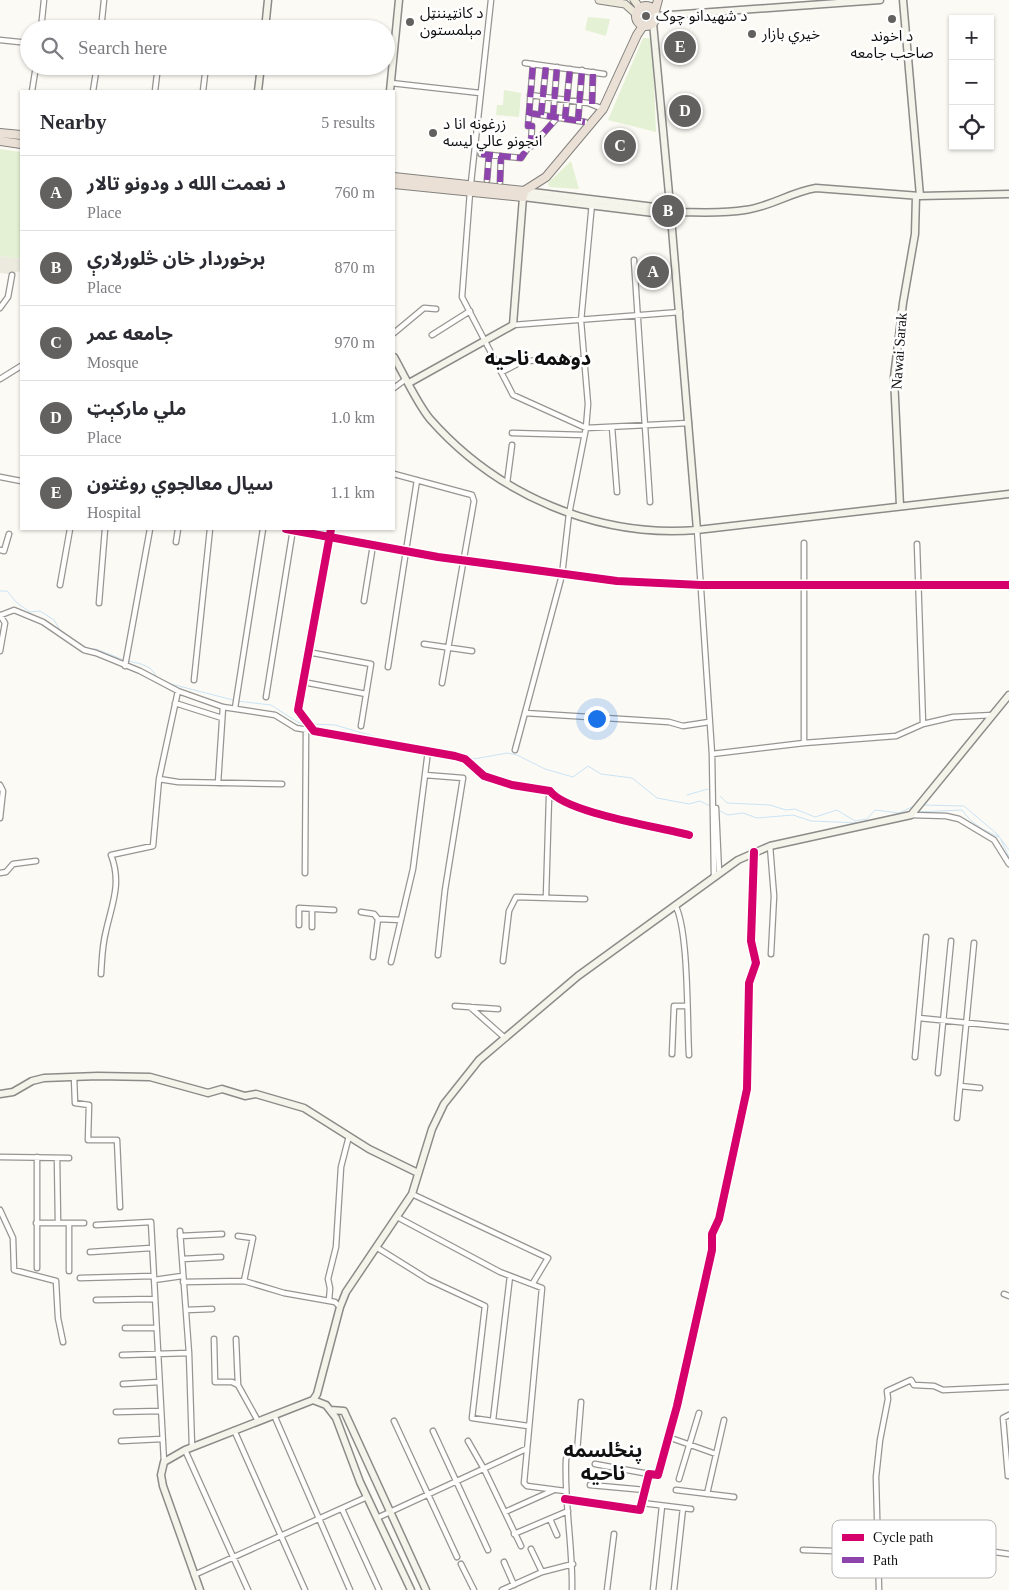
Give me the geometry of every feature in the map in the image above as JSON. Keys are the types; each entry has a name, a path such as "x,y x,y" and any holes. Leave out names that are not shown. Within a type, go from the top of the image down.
{"highway":[{"path":"395,177 524,194 546,177 604,109 637,35 655,17 658,0"},
{"path":"644,26 637,22 642,7 650,7 655,17"},
{"path":"0,133 20,135"},
{"path":"0,141 20,144"},
{"path":"395,184 470,188"}],"main road":[{"path":"266,20 268,0"},
{"path":"395,42 399,0"},
{"path":"599,0 642,7"},
{"path":"634,0 642,7"},
{"path":"697,530 673,214 670,206 655,17 880,0"},
{"name":"Nawai Sarak","path":"900,506 894,377 903,303 915,234 918,196 903,0"},
{"path":"258,90 260,75"},
{"path":"390,90 392,75"},
{"path":"662,211 667,218 673,214 745,210 777,203 805,190 816,188 918,196 1009,194"},
{"path":"408,381 487,341 513,325 524,194 662,211 670,206"},
{"path":"395,359 428,418 458,448 506,483 527,496 569,514 636,530 668,532 697,530 1009,494"},
{"path":"313,1400 322,1379 340,1307 346,1292 412,1194 432,1129 444,1104 479,1060 578,976 716,874 754,852 770,846 911,814 1009,695"},
{"path":"0,1094 13,1092 38,1080 74,1077 150,1077 208,1093 222,1090 245,1096 256,1094 304,1108 349,1136 418,1173"},
{"path":"200,1590 163,1486 161,1474 164,1462 188,1448 313,1400 326,1404 331,1410 367,1498 411,1590"},
{"path":"331,1410 344,1412 426,1590"}],"street":[{"path":"42,20 44,0"},
{"path":"103,20 104,0"},
{"path":"491,0 470,188 461,293 513,395 586,428 689,423"},
{"path":"0,40 20,42"},
{"path":"524,63 604,74"},
{"path":"481,154 521,158 528,148 532,126 528,126 533,64"},
{"path":"541,115 546,66"},
{"path":"532,146 555,117 554,98 557,67"},
{"path":"565,119 570,69"},
{"path":"578,121 578,101 582,70"},
{"path":"592,104 593,72"},
{"path":"32,90 35,75"},
{"path":"93,90 96,75"},
{"path":"155,90 157,75"},
{"path":"203,90 205,75"},
{"path":"391,83 480,93"},
{"path":"530,95 578,101 604,109"},
{"path":"529,113 585,122"},
{"path":"487,180 489,155"},
{"path":"500,182 501,156"},
{"path":"515,750 562,575 569,514 586,428 588,404 581,321 592,202"},
{"path":"634,260 643,424 650,502"},
{"path":"0,308 8,297 12,275"},
{"path":"395,332 424,308 436,309"},
{"path":"432,335 470,311"},
{"path":"513,325 680,312"},
{"path":"502,372 523,361 583,359"},
{"path":"0,379 20,367"},
{"path":"395,388 408,381"},
{"path":"612,427 617,492"},
{"path":"512,433 584,436"},
{"path":"506,483 512,445"},
{"path":"395,474 472,494 474,501 442,683"},
{"path":"0,477 20,480"},
{"path":"388,667 417,480"},
{"path":"60,585 70,530"},
{"path":"98,603 105,530"},
{"path":"126,662 150,530"},
{"path":"176,542 178,530"},
{"path":"194,680 210,530"},
{"path":"235,708 263,530"},
{"path":"266,697 293,530"},
{"path":"298,530 405,551 562,575 617,581 700,585 1009,586"},
{"path":"305,873 310,730 298,710 331,530"},
{"path":"697,530 708,722 712,754 716,874"},
{"path":"0,550 4,550 9,534"},
{"path":"804,543 804,743"},
{"path":"917,544 923,724"},
{"path":"364,601 373,545"},
{"path":"0,651 5,623 1,615 14,610 43,622 84,650 126,662 178,691 223,707 258,714 275,714 296,728 465,759 484,776 512,785 550,791 555,798"},
{"path":"424,644 472,651"},
{"path":"308,652 371,664 361,726"},
{"path":"303,682 366,694"},
{"path":"101,974 102,947 117,886 117,875 111,855 153,846 159,779 178,691"},
{"path":"175,704 222,718"},
{"path":"218,783 223,707"},
{"path":"525,713 669,722 683,726 708,722"},
{"path":"712,754 804,743 896,736 923,724 953,716 993,715"},
{"path":"391,962 413,869 428,751"},
{"path":"425,775 463,778 445,890 438,955"},
{"path":"159,779 218,783 282,784"},
{"path":"0,784 3,791 0,818"},
{"path":"546,897 549,797 649,827 690,835"},
{"path":"911,814 946,816 959,819 994,840 1009,864"},
{"path":"770,846 774,896 771,954"},
{"path":"595,1464 658,1475 668,1437 712,1250 712,1234 719,1219 747,1089 749,983 756,963 751,941 754,852"},
{"path":"0,873 6,872 14,864 36,861"},
{"path":"503,961 513,899 516,897 546,897 584,900"},
{"path":"676,905 679,911 684,950 689,1055"},
{"path":"299,925 298,909 334,910"},
{"path":"312,909 312,927"},
{"path":"361,912 374,914 378,919 373,957"},
{"path":"378,919 401,920"},
{"path":"915,1057 926,938"},
{"path":"938,1073 951,941"},
{"path":"957,1118 974,943"},
{"path":"455,1006 498,1009"},
{"path":"672,1054 674,1006 686,1006"},
{"path":"470,1007 505,1038"},
{"path":"919,1018 1009,1027"},
{"path":"74,1077 75,1103 89,1105 88,1140 117,1140 118,1142 120,1207"},
{"path":"960,1086 980,1088"},
{"path":"329,1301 330,1288 328,1279 336,1247 341,1167 349,1136"},
{"path":"0,1157 69,1158"},
{"path":"36,1157 37,1268"},
{"path":"57,1158 58,1223"},
{"path":"412,1194 548,1258 533,1283"},
{"path":"0,1210 13,1238 13,1269 56,1281 58,1318 63,1342"},
{"path":"397,1216 510,1276 533,1283 542,1288 524,1486 564,1491"},
{"path":"96,1224 150,1222 164,1462"},
{"path":"36,1223 84,1223"},
{"path":"69,1223 69,1271"},
{"path":"222,1234 180,1233 189,1353 188,1448 233,1559 248,1590"},
{"path":"238,1236 253,1238 244,1281"},
{"path":"376,1247 429,1280 484,1306 472,1418 528,1426"},
{"path":"90,1252 151,1248"},
{"path":"182,1259 221,1257"},
{"path":"493,1420 510,1276"},
{"path":"80,1278 244,1281 284,1292 335,1302 340,1307"},
{"path":"96,1300 154,1300"},
{"path":"186,1310 212,1309"},
{"path":"125,1328 156,1328"},
{"path":"214,1339 215,1382 232,1382 238,1385"},
{"path":"236,1339 238,1385 258,1421"},
{"path":"122,1355 189,1353"},
{"path":"877,1520 876,1477 880,1440 888,1399 887,1391 911,1380 914,1385 934,1386 943,1390 964,1391 1009,1386"},
{"path":"123,1384 159,1382"},
{"path":"572,1590 573,1564 568,1511 564,1491 566,1459 577,1452 578,1448 581,1402"},
{"path":"116,1412 160,1410"},
{"path":"679,1479 699,1413"},
{"path":"274,1415 350,1590"},
{"path":"1008,1476 1003,1418 1009,1415"},
{"path":"707,1494 724,1420"},
{"path":"394,1421 457,1557"},
{"path":"234,1430 305,1590"},
{"path":"433,1431 488,1550"},
{"path":"668,1437 716,1454"},
{"path":"121,1441 162,1439"},
{"path":"468,1441 484,1469 521,1546"},
{"path":"377,1518 526,1449"},
{"path":"566,1499 640,1510 649,1474"},
{"path":"590,1484 645,1490"},
{"path":"505,1512 555,1489"},
{"path":"676,1490 734,1497"},
{"path":"194,1575 367,1498"},
{"path":"642,1503 691,1509"},
{"path":"653,1590 662,1506"},
{"path":"674,1590 683,1508"},
{"path":"342,1509 379,1590"},
{"path":"514,1534 568,1511"},
{"path":"550,1518 557,1535"},
{"path":"607,1590 614,1534"},
{"path":"531,1549 542,1572"},
{"path":"803,1550 832,1551"},
{"path":"996,1552 1009,1554"},
{"path":"504,1562 514,1585"},
{"path":"461,1564 474,1590"},
{"path":"502,1590 542,1572 573,1564"}],"green space":[{"path":"588,17 610,19 606,36 585,30"},
{"path":"643,38 652,38 656,132 608,120"},
{"path":"504,90 521,93 519,117 496,115 497,105 503,105"},
{"path":"0,149 20,152 20,259 0,256"},
{"path":"571,161 579,189 549,187 548,183"}],"shaded area":[{"path":"0,256 20,259 20,271 9,274 0,273"}],"waterway":[{"path":"0,591 7,591 17,603 30,612 40,611 54,620 60,630 87,649 96,649 124,660"},
{"path":"128,661 142,664 149,668 157,678"},
{"path":"167,683 237,701 271,705 299,723 307,724"},
{"path":"311,724 335,725 383,739 455,751 474,759 507,753 517,755 545,769 573,777 588,766 601,774 632,778 657,798 689,804 700,801 710,806"},
{"path":"687,795 708,789"},
{"path":"720,796 727,803 770,805 786,810 795,809 815,817 837,810 855,821 867,819 875,810 899,813 916,805"},
{"path":"923,805 964,806 997,834 1009,850"},
{"path":"916,812 962,810 978,826 999,837"},
{"path":"720,811 728,815 743,813 757,818 793,815 811,821 860,823"},
{"path":"1001,840 1009,857"}],"marked path":[{"path":"481,154 521,158 531,143 532,126 528,126 533,64"},
{"path":"541,115 546,66"},
{"path":"553,117 557,67"},
{"path":"565,119 570,69"},
{"path":"578,121 582,70"},
{"path":"592,104 593,72"},
{"path":"529,113 585,122"},
{"path":"532,146 557,118"},
{"path":"487,180 489,155"},
{"path":"500,182 501,156"}],"cycle path":[{"path":"291,530 438,557 617,581 701,585 1009,585"},
{"path":"331,530 298,710 314,731 455,756 465,759 484,776 512,785 550,791 559,799 593,812 689,835"},
{"path":"565,1499 640,1510 649,1474 658,1475 677,1406 712,1250 712,1234 719,1219 747,1089 749,983 756,963 751,941 754,852"}],"place":[{"name":"د شهيدانو چوک","path":"646,16"},
{"name":"د اخوند صاحب جامعه","path":"892,19"},
{"name":"د کانټيننټل مېلمستون","path":"410,22"},
{"name":"خیري بازار","path":"752,34"},
{"name":"سيال معالجوي روغتون","path":"680,47"},
{"name":"ملي مارکېټ","path":"685,111"},
{"name":"زرغونه انا د انجونو عالي لیسه","path":"433,133"},
{"name":"جامعه عمر","path":"620,146"},
{"name":"برخوردار خان څلورلارې","path":"668,211"},
{"name":"د نعمت الله د ودونو تالار","path":"653,272"}],"district":[{"name":"دوهمه ناحیه","path":"538,358"},
{"name":"پنځلسمه ناحیه","path":"603,1462"}]}
